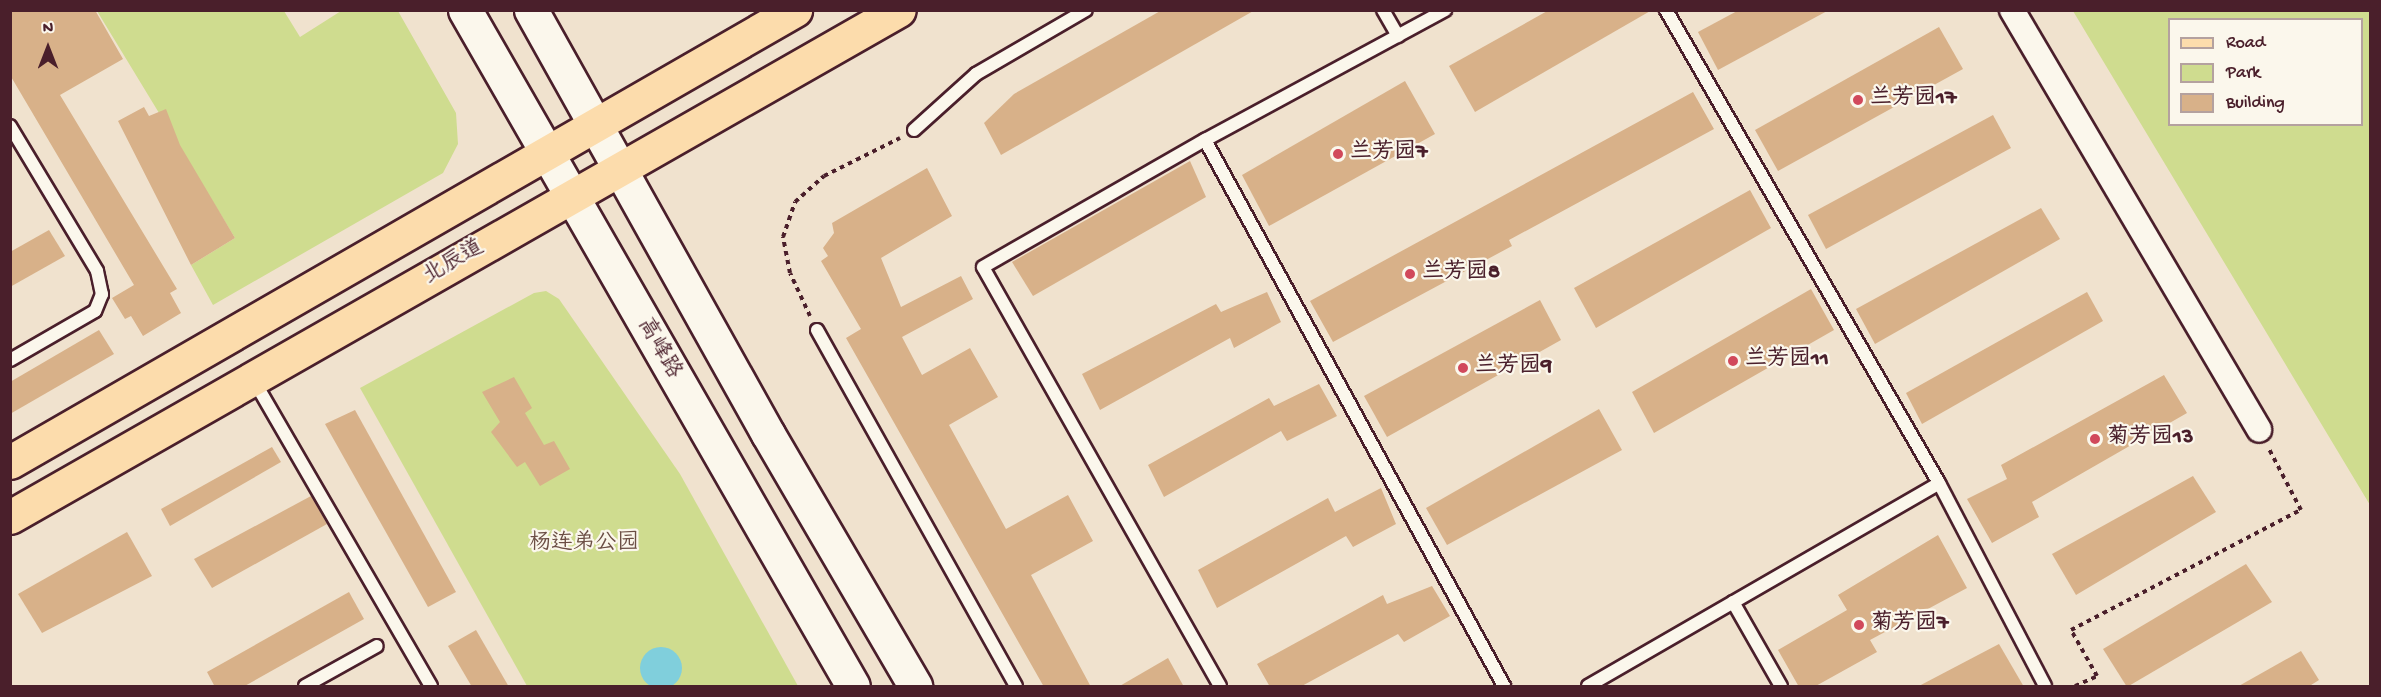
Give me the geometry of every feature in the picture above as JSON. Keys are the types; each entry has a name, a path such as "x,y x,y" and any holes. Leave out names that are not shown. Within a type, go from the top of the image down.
{"main road":[{"name":"高峰路","path":"465,10 853,687"},
{"path":"531,10 768,434 915,687"},
{"path":"10,462 544,151 795,10"},
{"name":"北辰道","path":"10,517 899,10"}],"street":[{"path":"2012,10 2259,430"}],"lane":[{"path":"914,130 976,74 1086,10"},
{"path":"1383,10 1398,36"},
{"path":"1220,687 983,267 1205,140 1445,10"},
{"path":"1666,10 1939,483 2045,687"},
{"path":"10,126 97,271 102,294 95,311 10,360"},
{"path":"1205,140 1504,687"},
{"path":"817,330 1016,687"},
{"path":"253,379 431,687"},
{"path":"1588,687 1939,483"},
{"path":"1733,602 1781,687"},
{"path":"305,687 377,646"}],"path":[{"path":"817,330 790,273 783,237 795,202 824,176 914,130"},
{"path":"2075,687 2097,676 2071,630 2301,510 2259,430"}],"green space":[{"path":"97,11 284,11 300,37 341,11 398,11 456,113 458,144 443,173 213,305 191,265 235,238"},
{"path":"2073,11 2370,11 2370,505"},
{"name":"杨连弟公园","path":"546,291 559,299 680,474 798,686 527,686 360,388 534,293"}],"water":[{"path":"661,647 676,653 682,668 676,683 661,689 646,683 640,668 646,653"}],"building":[{"path":"10,10 95,10 123,59 60,95 177,289 170,293 181,313 143,336 131,316 125,319 112,298 134,285 10,75"},
{"path":"1162,10 1255,10 1001,155 984,123 1014,94"},
{"path":"1549,10 1652,10 1475,112 1449,66"},
{"path":"1739,10 1829,10 1718,70 1698,32"},
{"name":"兰芳园17","path":"1939,27 1963,69 1778,171 1755,130"},
{"name":"兰芳园7","path":"1405,81 1435,134 1269,226 1242,175"},
{"path":"1693,92 1714,129 1509,240 1512,246 1333,342 1310,301"},
{"path":"144,107 149,116 166,109 180,145 235,238 191,265 118,121"},
{"path":"1993,115 2011,148 1826,249 1808,215"},
{"path":"1190,161 1206,197 1033,296 1012,262"},
{"path":"927,168 952,216 881,258 901,307 961,276 973,299 902,337 922,375 970,348 998,397 949,425 1006,529 1068,495 1093,541 1031,575 1091,687 1044,687 846,338 861,329 821,261 828,256 823,248 834,233 832,223"},
{"path":"1750,190 1771,228 1596,328 1574,288"},
{"path":"2041,208 2060,239 1875,344 1856,309"},
{"path":"49,230 65,256 10,287 10,252"},
{"name":"兰芳园11","path":"1811,289 1834,330 1654,433 1632,392"},
{"path":"1267,292 1281,322 1234,348 1230,338 1100,410 1082,374 1216,304 1221,312"},
{"path":"2087,292 2103,321 1922,424 1906,393"},
{"name":"兰芳园9","path":"1540,300 1561,340 1387,437 1364,396"},
{"path":"99,330 114,354 10,414 10,382"},
{"name":"菊芳园13","path":"2164,375 2187,413 2032,502 2039,517 1992,543 1967,499 2007,479 2001,465"},
{"path":"514,377 532,408 525,413 544,445 554,441 570,469 540,486 525,462 517,467 491,432 500,422 482,392"},
{"path":"1319,384 1337,416 1287,441 1281,431 1164,497 1148,465 1269,398 1274,406"},
{"path":"1599,409 1622,450 1447,545 1426,508"},
{"path":"355,410 456,592 428,607 325,424"},
{"path":"272,447 281,462 170,526 161,509"},
{"path":"2193,476 2216,512 2076,595 2052,554"},
{"path":"1381,488 1396,524 1353,547 1346,536 1217,608 1198,570 1328,498 1335,512"},
{"path":"311,496 327,524 212,588 194,559"},
{"path":"127,532 152,576 42,633 18,594"},
{"name":"菊芳园7","path":"1938,535 1967,588 1870,640 1877,652 1814,687 1799,687 1778,650 1847,610 1838,595"},
{"path":"2246,564 2272,602 2127,687 2103,649"},
{"path":"1432,586 1450,616 1404,642 1398,634 1300,687 1270,687 1257,664 1383,595 1387,604"},
{"path":"349,592 364,619 243,687 215,687 207,672"},
{"path":"476,630 509,687 472,687 448,646"},
{"path":"1999,644 2024,687 1917,687"},
{"path":"2301,651 2319,680 2308,687 2237,687"},
{"path":"1168,658 1184,687 1118,687"}],"place":[{"name":"兰芳园17","path":"1858,100"},
{"name":"兰芳园7","path":"1338,154"},
{"name":"兰芳园8","path":"1410,274"},
{"name":"兰芳园11","path":"1733,361"},
{"name":"兰芳园9","path":"1463,368"},
{"name":"菊芳园13","path":"2095,439"},
{"name":"菊芳园7","path":"1859,625"}]}
